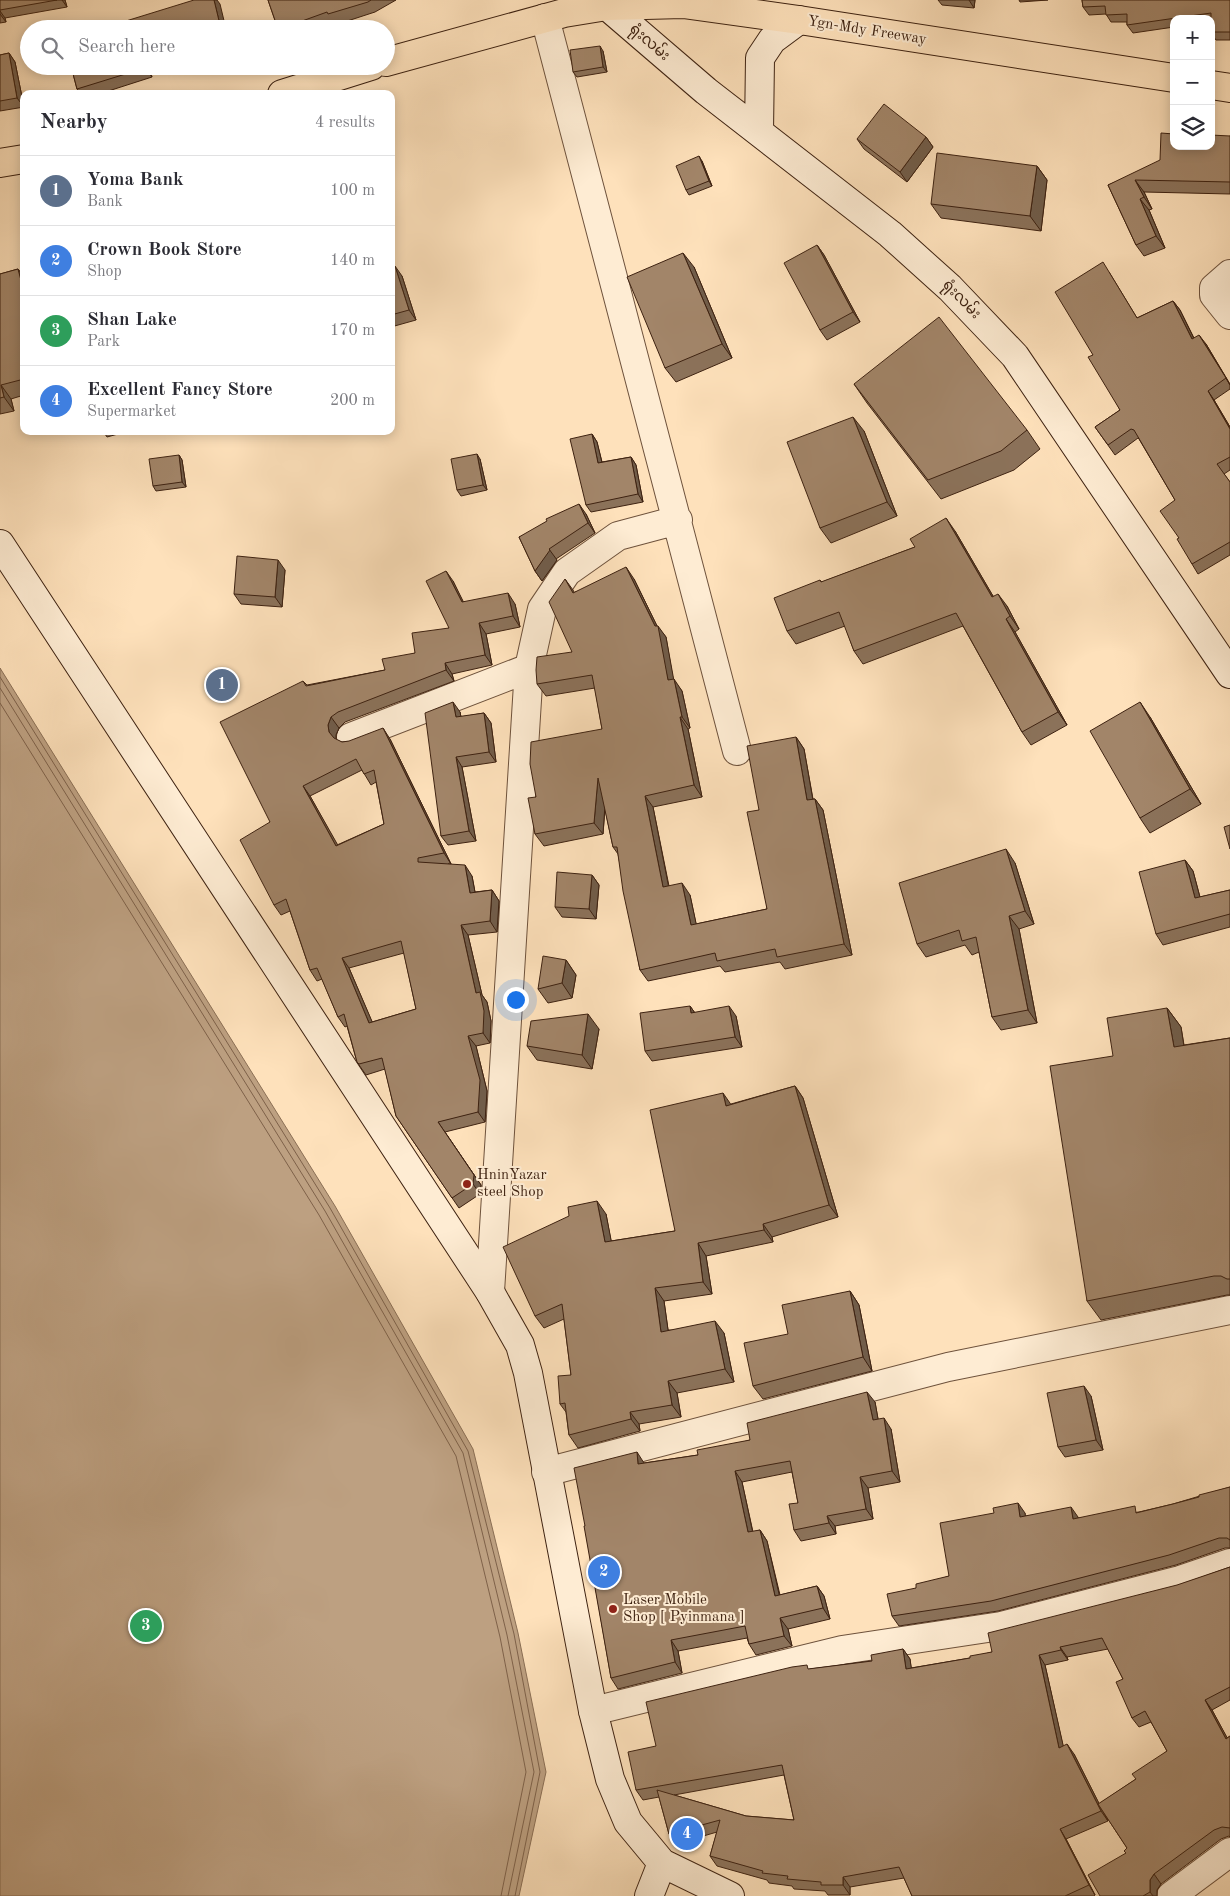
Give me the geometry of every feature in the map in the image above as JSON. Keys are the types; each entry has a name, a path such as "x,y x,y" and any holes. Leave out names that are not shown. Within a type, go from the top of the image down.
{"main road":[{"name":"Ygn-Mdy Freeway","path":"395,59 553,10 606,3 683,4 1170,77"},
{"path":"295,90 343,75"},
{"path":"1215,86 1230,88"},
{"path":"0,163 20,160"}],"street":[{"name":"ရုံးလမ်း","path":"606,3 706,91 890,234 950,288 1015,356 1230,674"},
{"path":"553,10 678,520 737,751"},
{"path":"758,132 760,58 772,40 799,20"},
{"path":"1230,274 1214,288 1214,295 1230,315"},
{"path":"490,1292 529,668 542,609 567,572 618,536 678,520"},
{"path":"0,544 490,1292 520,1345 528,1373 592,1711 610,1778 628,1822 662,1863 730,1896"},
{"path":"351,737 529,668"},
{"path":"546,1472 948,1367 1230,1310"},
{"path":"592,1711 842,1650 1001,1626 1180,1580 1230,1563"},
{"path":"1171,1896 1230,1852"},
{"path":"649,1896 662,1863"}],"water":[{"path":"0,668 335,1206 473,1449 518,1633 546,1772 519,1896 0,1896"}],"building":[{"path":"0,0 57,0 0,10"},
{"path":"194,0 214,0 219,20 129,20"},
{"path":"268,0 371,0 305,20 275,20"},
{"path":"1082,0 1230,0 1230,32 1215,32 1215,15 1211,15 1211,13 1170,15 1170,19 1127,25 1127,14 1106,15 1105,6 1083,7"},
{"path":"600,46 603,67 573,72 570,50"},
{"path":"9,53 17,98 0,101 0,55"},
{"path":"73,75 122,75 77,89"},
{"path":"884,104 926,137 900,172 857,139"},
{"path":"1161,133 1170,134 1170,150 1215,150 1215,135 1230,136 1230,182 1135,180 1144,197 1140,199 1156,236 1136,245 1108,185 1160,160"},
{"path":"937,153 1037,166 1030,216 931,204"},
{"path":"699,156 709,181 686,190 676,166"},
{"path":"817,245 853,312 820,330 784,263"},
{"path":"683,253 722,344 665,368 627,277"},
{"path":"1103,262 1137,318 1173,301 1192,339 1199,335 1226,378 1208,391 1230,429 1230,457 1217,464 1230,482 1230,542 1192,564 1177,539 1179,538 1160,511 1175,500 1134,430 1131,429 1108,445 1095,427 1120,410 1088,357 1093,355 1055,292"},
{"path":"395,266 409,310 395,314"},
{"path":"18,269 20,277 20,380 1,385 4,397 0,398 0,274"},
{"path":"939,317 1027,430 1001,451 928,480 854,384"},
{"path":"853,417 887,502 820,528 787,442"},
{"path":"592,434 598,463 631,457 638,494 586,505 570,439"},
{"path":"477,454 483,485 457,490 451,459"},
{"path":"179,455 182,482 153,486 149,459"},
{"path":"579,504 588,523 549,549 535,571 519,537 547,521 546,519"},
{"path":"946,518 992,597 998,594 1010,616 1006,619 1058,712 1022,732 956,613 854,651 839,612 787,631 774,598 915,547 910,539"},
{"path":"237,556 278,560 275,597 234,594"},
{"path":"626,567 655,626 658,626 668,680 674,679 694,785 645,796 663,887 682,883 691,925 767,909 747,812 759,810 747,746 796,737 807,800 815,799 844,944 777,957 775,949 717,961 715,953 640,970 623,891 617,847 613,847 598,778 594,823 535,834 528,798 536,797 530,764 531,742 602,729 592,675 537,684 537,657 572,652 549,602 565,579 573,593"},
{"path":"446,571 462,602 508,593 513,616 479,623 485,655 445,663 446,670 338,712 331,717 328,725 329,732 334,738 342,742 383,728 444,853 418,858 418,862 465,865 470,893 492,890 490,921 461,925 476,993 480,992 484,1011 483,1033 468,1036 480,1080 478,1112 438,1122 474,1175 473,1184 452,1198 396,1116 382,1058 359,1064 357,1062 344,1014 338,1017 317,968 310,970 286,899 274,905 240,840 270,822 220,722 303,681 306,686 385,670 382,659 415,653 412,633 449,628 426,581","holes":["356,759 364,774 374,770 384,824 336,846 303,786","401,941 416,1009 369,1023 342,958"]},
{"path":"453,702 456,717 484,713 489,752 456,757 469,831 441,836 425,713"},
{"path":"1140,702 1190,789 1140,818 1090,731"},
{"path":"1230,825 1230,849 1224,827"},
{"path":"1006,849 1025,911 1009,916 1028,1010 992,1017 976,937 962,941 959,930 917,944 899,883"},
{"path":"1185,860 1195,898 1230,890 1230,914 1156,934 1139,872"},
{"path":"557,872 592,875 589,909 555,907"},
{"path":"543,956 566,960 562,983 538,989"},
{"path":"690,1006 691,1013 729,1006 735,1037 645,1051 640,1013"},
{"path":"1167,1008 1174,1047 1230,1038 1230,1279 1214,1276 1087,1301 1050,1066 1113,1056 1107,1018"},
{"path":"588,1014 582,1055 527,1046 531,1021"},
{"path":"795,1086 829,1205 763,1224 764,1230 698,1243 703,1282 655,1288 661,1332 715,1321 725,1369 668,1381 672,1405 630,1412 631,1419 569,1435 565,1403 560,1404 558,1376 571,1375 562,1304 535,1316 503,1247 569,1216 568,1207 597,1201 605,1242 675,1231 650,1110 723,1093 726,1106"},
{"path":"850,1291 863,1357 753,1386 744,1343 788,1334 782,1305"},
{"path":"1084,1386 1096,1440 1058,1447 1047,1393"},
{"path":"867,1392 873,1420 884,1418 892,1471 860,1477 866,1509 827,1516 829,1523 794,1530 789,1504 798,1503 790,1461 735,1471 748,1532 760,1530 775,1596 817,1586 823,1608 780,1618 784,1636 749,1644 745,1626 671,1640 675,1662 611,1678 574,1468 637,1452 638,1464 698,1455 697,1450 750,1440 747,1423"},
{"path":"1230,1487 1230,1540 1219,1538 1169,1555 991,1601 892,1616 887,1594 916,1588 916,1584 949,1576 940,1523 994,1513 993,1508 1018,1503 1020,1517 1071,1507 1073,1519 1135,1506 1136,1513"},
{"path":"1230,1567 1230,1687 1205,1700 1226,1739 1230,1736 1230,1828 1222,1827 1214,1830 1154,1874 1150,1880 1150,1892 1143,1896 1100,1896 1088,1875 1126,1853 1124,1851 1127,1848 1098,1804 1136,1779 1132,1774 1167,1751 1145,1711 1132,1718 1116,1682 1123,1679 1102,1638 1060,1647 1061,1650 1039,1655 1059,1748 1067,1744 1101,1811 1060,1829 1089,1885 1065,1896 912,1896 899,1867 843,1877 843,1885 821,1885 821,1882 787,1879 788,1876 762,1873 763,1871 710,1856 720,1820 669,1834 657,1790 746,1816 794,1820 782,1765 636,1790 628,1752 656,1746 646,1702 792,1667 807,1665 808,1669 872,1661 871,1655 903,1649 906,1669 970,1658 970,1656 992,1652 988,1633 1177,1585"}],"place":[{"name":"Yoma Bank","path":"222,685"},
{"name":"HninYazar steel Shop","path":"467,1184"},
{"name":"Crown Book Store","path":"604,1572"},
{"name":"Laser Mobile Shop [ Pyinmana ]","path":"613,1609"},
{"name":"Shan Lake","path":"146,1626"},
{"name":"Excellent Fancy Store","path":"687,1834"}]}
